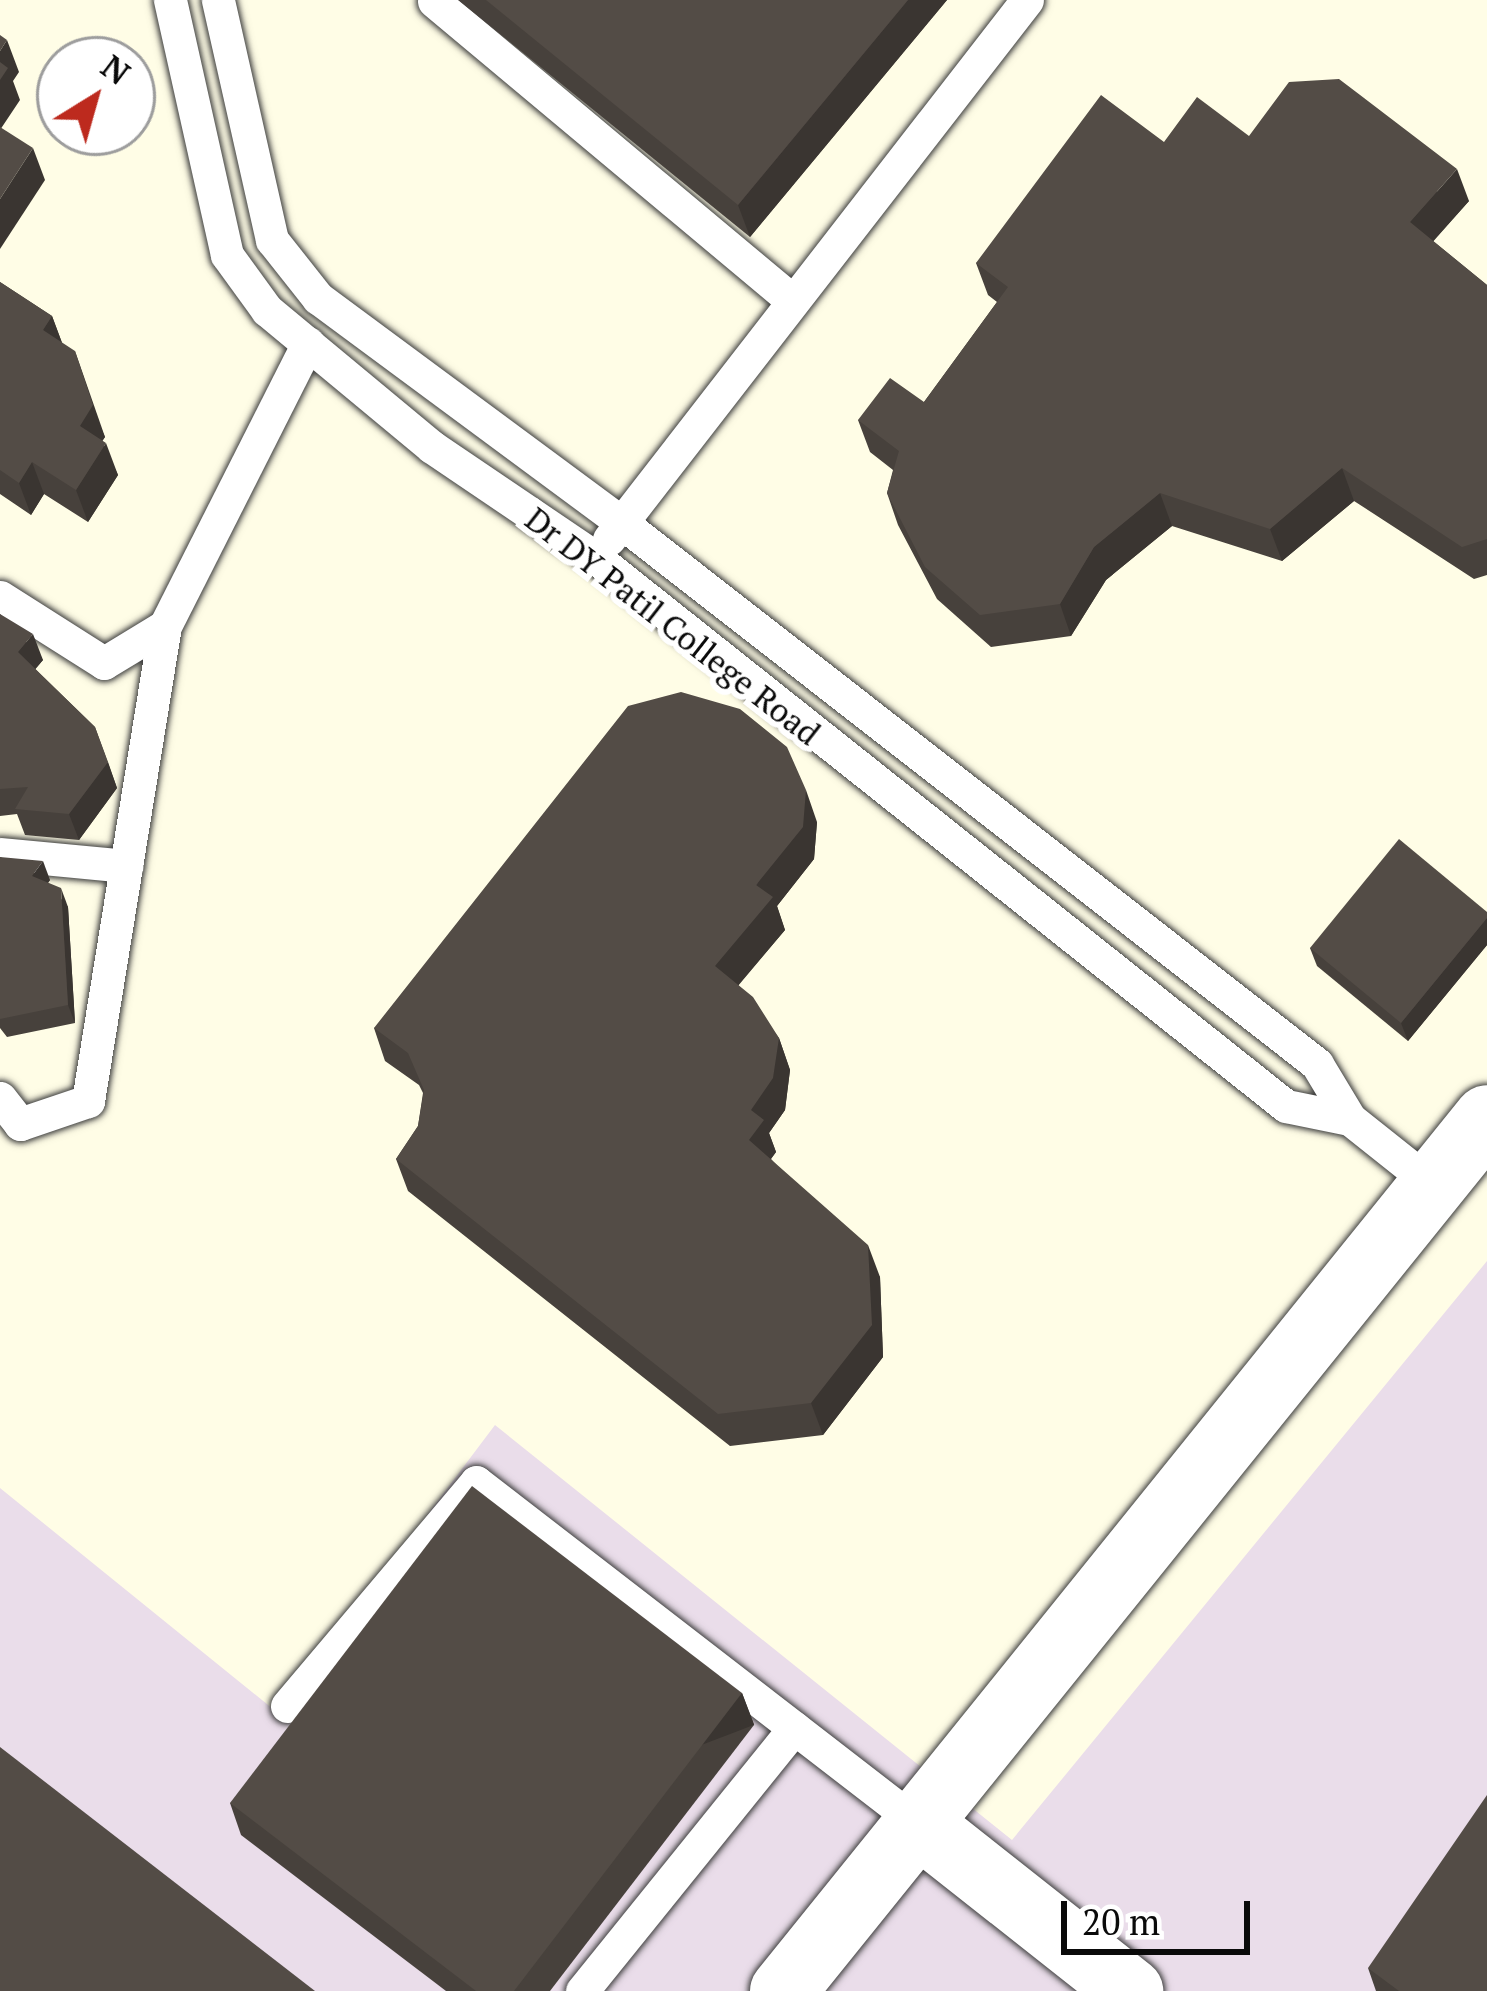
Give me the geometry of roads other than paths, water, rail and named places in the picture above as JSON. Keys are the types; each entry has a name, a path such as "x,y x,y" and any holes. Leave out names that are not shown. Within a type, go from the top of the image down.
{"street":[{"path":"783,1991 1487,1118"},
{"path":"920,1825 1130,1991"}],"lane":[{"name":"Dr DY Patil College Road","path":"170,0 227,255 268,310 432,447 596,558 1286,1106 1351,1119"},
{"name":"Dr DY Patil College Road","path":"218,0 272,240 318,298 622,523 1316,1064 1351,1119 1433,1185"},
{"path":"596,558 791,299 1027,0"},
{"path":"434,1 791,299"},
{"path":"0,1098 20,1124 88,1102 165,626 319,352"},
{"path":"0,597 104,663 165,626"},
{"path":"0,854 126,866"},
{"path":"287,1706 476,1482 920,1825"},
{"path":"582,1991 794,1728"}]}
